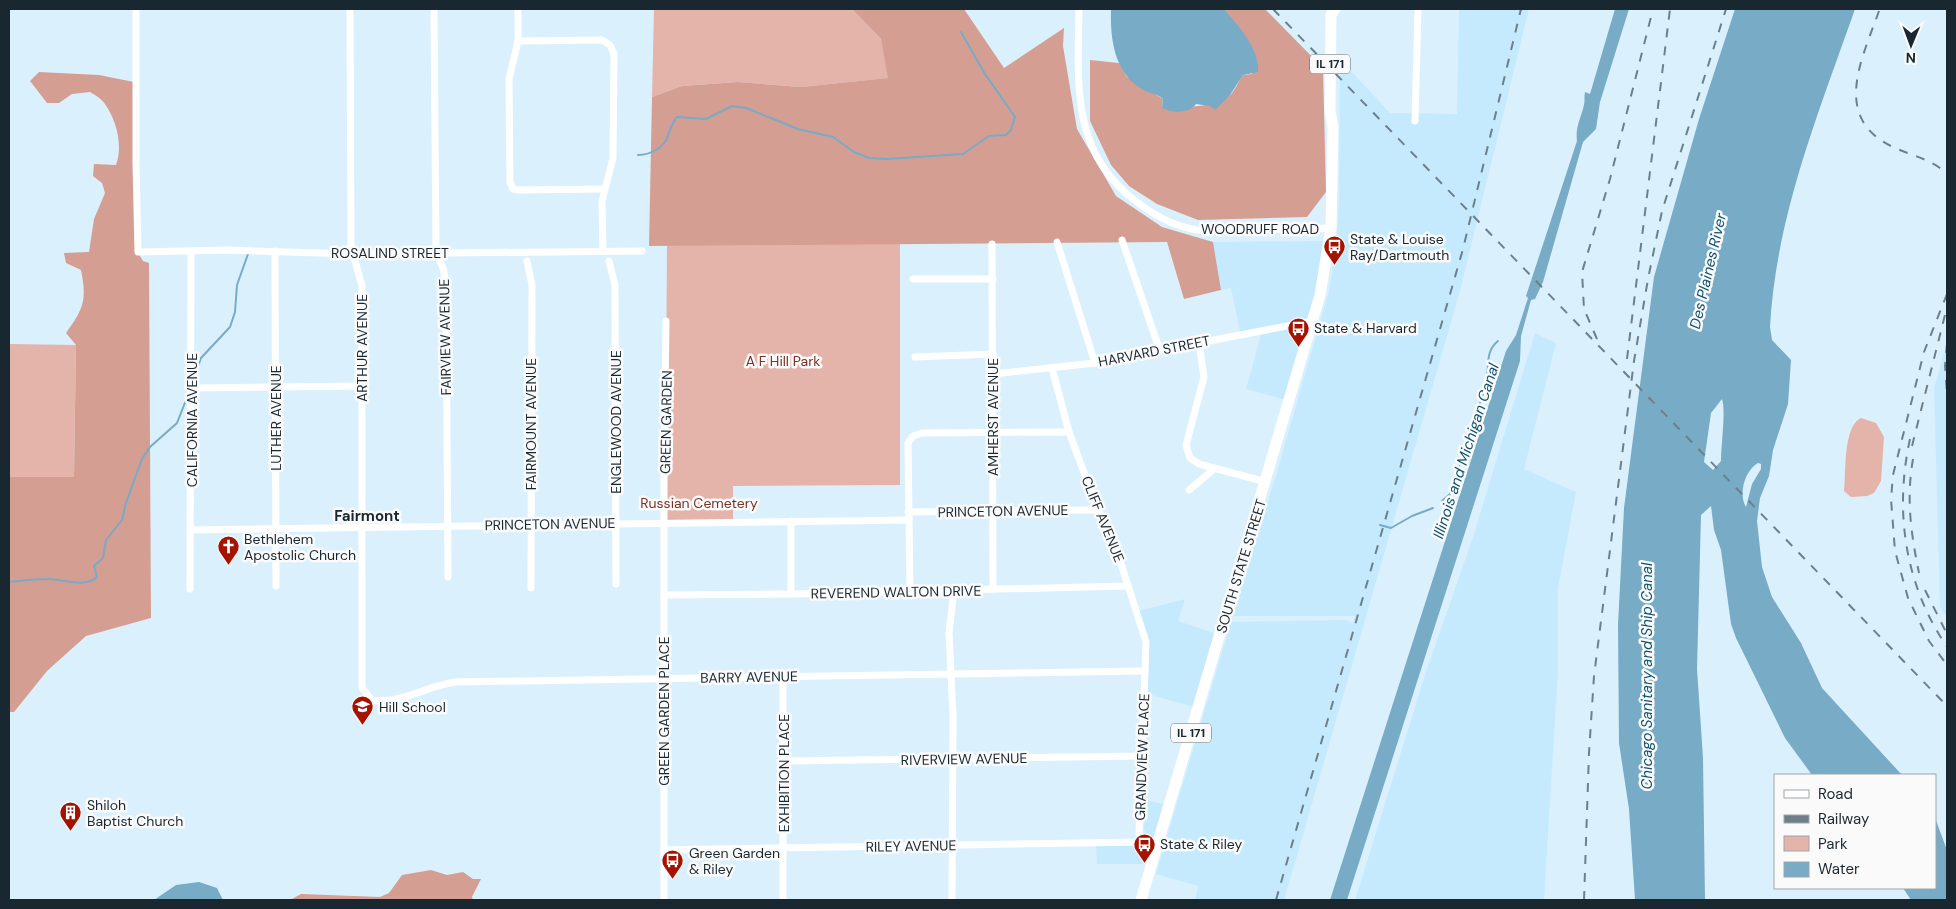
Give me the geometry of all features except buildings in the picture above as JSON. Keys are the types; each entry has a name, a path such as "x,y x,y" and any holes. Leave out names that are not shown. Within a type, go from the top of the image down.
{"main road":[{"name":"IL 171","path":"1331,228 1333,120 1337,111 1339,15 1335,9"},
{"name":"SOUTH STATE STREET","path":"1141,900 1314,321 1325,272 1331,228"}],"street":[{"name":"ROSALIND STREET","path":"136,9 138,252 275,251 352,254 642,251"},
{"name":"ARTHUR AVENUE","path":"350,9 352,254 362,286 362,688"},
{"name":"FAIRVIEW AVENUE","path":"434,9 436,253 443,268 446,283 446,527 448,577"},
{"path":"518,9 518,41 509,87 510,182 513,189 604,189"},
{"name":"WOODRUFF ROAD","path":"1079,9 1078,88 1082,119 1090,146 1116,184 1130,198 1166,220 1198,230 1331,228"},
{"path":"1415,121 1418,9"},
{"path":"518,41 602,40 610,45 614,54 613,158 602,201 603,251"},
{"path":"1122,240 1160,351"},
{"path":"1057,242 1095,363"},
{"name":"AMHERST AVENUE","path":"992,244 993,589"},
{"name":"LUTHER AVENUE","path":"275,251 276,586"},
{"name":"CALIFORNIA AVENUE","path":"190,589 192,530 191,252"},
{"name":"FAIRMOUNT AVENUE","path":"527,261 532,285 531,588"},
{"name":"ENGLEWOOD AVENUE","path":"609,261 615,285 616,584"},
{"path":"913,279 992,279"},
{"name":"GREEN GARDEN","path":"664,522 666,321"},
{"name":"HARVARD STREET","path":"993,374 1095,363 1314,321"},
{"path":"1199,342 1204,377 1186,445 1190,458 1199,464 1214,469 1266,482"},
{"path":"914,357 993,354"},
{"name":"CLIFF AVENUE","path":"1052,368 1069,432 1098,510 1117,551 1146,642 1145,671"},
{"path":"192,388 362,386"},
{"path":"910,590 908,443 914,436 922,433 1069,432"},
{"path":"1189,490 1214,469"},
{"name":"PRINCETON AVENUE","path":"192,530 791,521 993,512 1098,510"},
{"path":"791,521 791,594"},
{"name":"GREEN GARDEN PLACE","path":"664,522 664,900"},
{"name":"REVEREND WALTON DRIVE","path":"664,595 1128,586"},
{"path":"952,900 953,760 949,633 954,590"},
{"name":"BARRY AVENUE","path":"362,688 372,700 386,702 398,700 440,684 455,682 1145,671"},
{"name":"GRANDVIEW PLACE","path":"1143,842 1139,834 1145,671"},
{"name":"EXHIBITION PLACE","path":"783,676 784,900"},
{"name":"RIVERVIEW AVENUE","path":"784,761 1143,756"},
{"name":"RILEY AVENUE","path":"664,850 1143,842 1157,847"}],"shaded area":[{"path":"852,9 964,9 1004,68 1064,28 1063,46 1077,129 1116,196 1162,227 1213,242 1221,290 1184,299 1167,242 649,246 652,97 682,86 738,82 801,87 888,78 881,39"},
{"path":"1224,9 1265,9 1323,68 1326,192 1307,217 1198,220 1157,204 1129,186 1111,165 1090,121 1090,60 1119,63 1127,77 1163,99 1162,108 1207,105 1216,103 1230,95 1243,75 1252,74 1252,48"},
{"path":"1459,9 1529,9 1460,291 1284,900 1195,900 1198,886 1156,874 1231,622 1346,620 1353,623 1355,616 1233,616 1329,291 1337,236 1339,196 1340,59 1390,113 1457,114"},
{"path":"39,72 99,75 134,82 135,248 143,261 149,263 151,618 86,636 47,671 14,712 9,712 9,477 74,477 76,345 66,333 80,310 84,289 81,270 66,263 64,253 89,252 94,219 105,193 102,183 93,176 94,164 116,165 119,150 116,126 102,100 90,92 72,94 59,103 47,103 30,81"},
{"path":"1326,241 1311,318 1240,332 1231,288 1221,290 1213,242"},
{"path":"1310,321 1286,400 1246,389 1262,331"},
{"path":"1535,333 1556,343 1524,469 1576,492 1558,588 1558,672 1544,900 1355,900 1425,675 1473,537"},
{"path":"1947,342 1947,617 1940,607 1934,388"},
{"path":"1185,599 1178,621 1217,634 1194,707 1148,694 1149,643 1138,611"},
{"path":"1146,800 1163,804 1153,839 1149,842 1144,829"},
{"path":"1142,843 1153,847 1148,864 1097,864 1096,844"},
{"path":"431,870 447,875 463,872 473,879 481,879 472,897 473,900 290,900 301,894 380,897 389,893 402,875"}],"green space":[{"path":"654,9 852,9 881,39 889,78 801,87 738,82 682,86 652,97"},
{"name":"A F Hill Park","path":"900,242 900,485 733,486 733,521 665,521 667,245"},
{"path":"9,344 76,345 74,477 9,477"},
{"path":"1861,418 1876,423 1884,437 1881,481 1874,493 1867,496 1851,497 1844,491 1846,450 1851,430"}],"water":[{"path":"1111,9 1224,9 1252,46 1256,54 1258,72 1243,75 1230,95 1215,110 1210,106 1196,104 1189,110 1180,112 1162,108 1163,99 1145,91 1125,74 1113,43"},
{"path":"1615,9 1629,9 1600,102 1596,129 1583,142 1543,282 1535,299 1531,300 1521,336 1520,361 1347,900 1330,900 1506,351 1516,335 1528,298 1526,296 1577,141 1585,92 1590,94"},
{"path":"1735,9 1855,9 1801,165 1781,245 1770,327 1772,340 1791,360 1788,404 1773,450 1769,476 1760,498 1757,521 1762,567 1772,597 1801,643 1822,688 1901,774 1811,774 1785,738 1731,624 1721,550 1714,530 1711,506 1701,515 1697,669 1703,758 1705,900 1635,900 1629,809 1619,743 1618,625 1624,508 1654,277 1699,119","holes":["1722,399 1721,461 1713,470 1704,462 1711,413","1758,463 1761,464 1761,469 1752,484 1746,507 1743,496 1746,477 1753,466"]},
{"path":"1936,821 1947,850 1947,900 1911,900 1904,889 1936,889"},
{"path":"199,882 217,888 223,900 154,900 176,885"}],"waterway":[{"path":"638,155 647,154 660,147 666,140 677,117 706,119 732,106 746,108 798,129 833,137 854,152 869,158 886,159 963,154 989,136 1006,135 1011,130 1015,117 985,74 961,32"},
{"path":"195,375 201,358 230,327 235,312 237,285 248,254"},
{"name":"Illinois and Michigan Canal","path":"1442,501 1450,494 1486,383 1489,355 1498,341"},
{"path":"9,582 51,579 79,583 97,577 94,566 103,558 106,540 122,520 142,459 150,447 177,423 188,395"},
{"name":"Illinois and Michigan Canal","path":"1380,525 1391,528 1412,516 1433,508"}],"railway":[{"path":"1273,9 1947,706"},
{"path":"1276,900 1463,249 1521,9"},
{"path":"1597,339 1584,309 1582,272 1610,179 1653,9"},
{"path":"1627,359 1670,9"},
{"path":"1584,900 1589,753 1594,676 1634,361 1662,211 1726,9"},
{"path":"1879,11 1865,48 1856,86 1857,104 1862,120 1874,135 1893,147 1928,161 1947,174"},
{"path":"1947,294 1924,352 1893,475 1891,499 1895,551 1908,598 1929,641 1947,665"},
{"path":"1912,446 1945,315"},
{"path":"1947,344 1945,366 1947,394"},
{"path":"1910,439 1905,466 1903,494 1907,547 1921,599 1947,647"},
{"path":"1913,459 1910,516 1919,573"},
{"path":"1925,590 1947,634"}],"place":[{"name":"State & Louise Ray/Dartmouth","path":"1334,266"},
{"name":"State & Harvard","path":"1298,347"},
{"name":"Bethlehem Apostolic Church","path":"228,566"},
{"name":"Hill School","path":"363,726"},
{"name":"Shiloh Baptist Church","path":"71,832"},
{"name":"State & Riley","path":"1144,863"},
{"name":"Green Garden & Riley","path":"673,880"}],"district":[{"name":"Fairmont","path":"367,516"}],"water label":[{"name":"Des Plaines River","path":"1708,271"},
{"name":"Chicago Sanitary and Ship Canal","path":"1647,676"}],"park label":[{"name":"Russian Cemetery","path":"699,503"}]}
